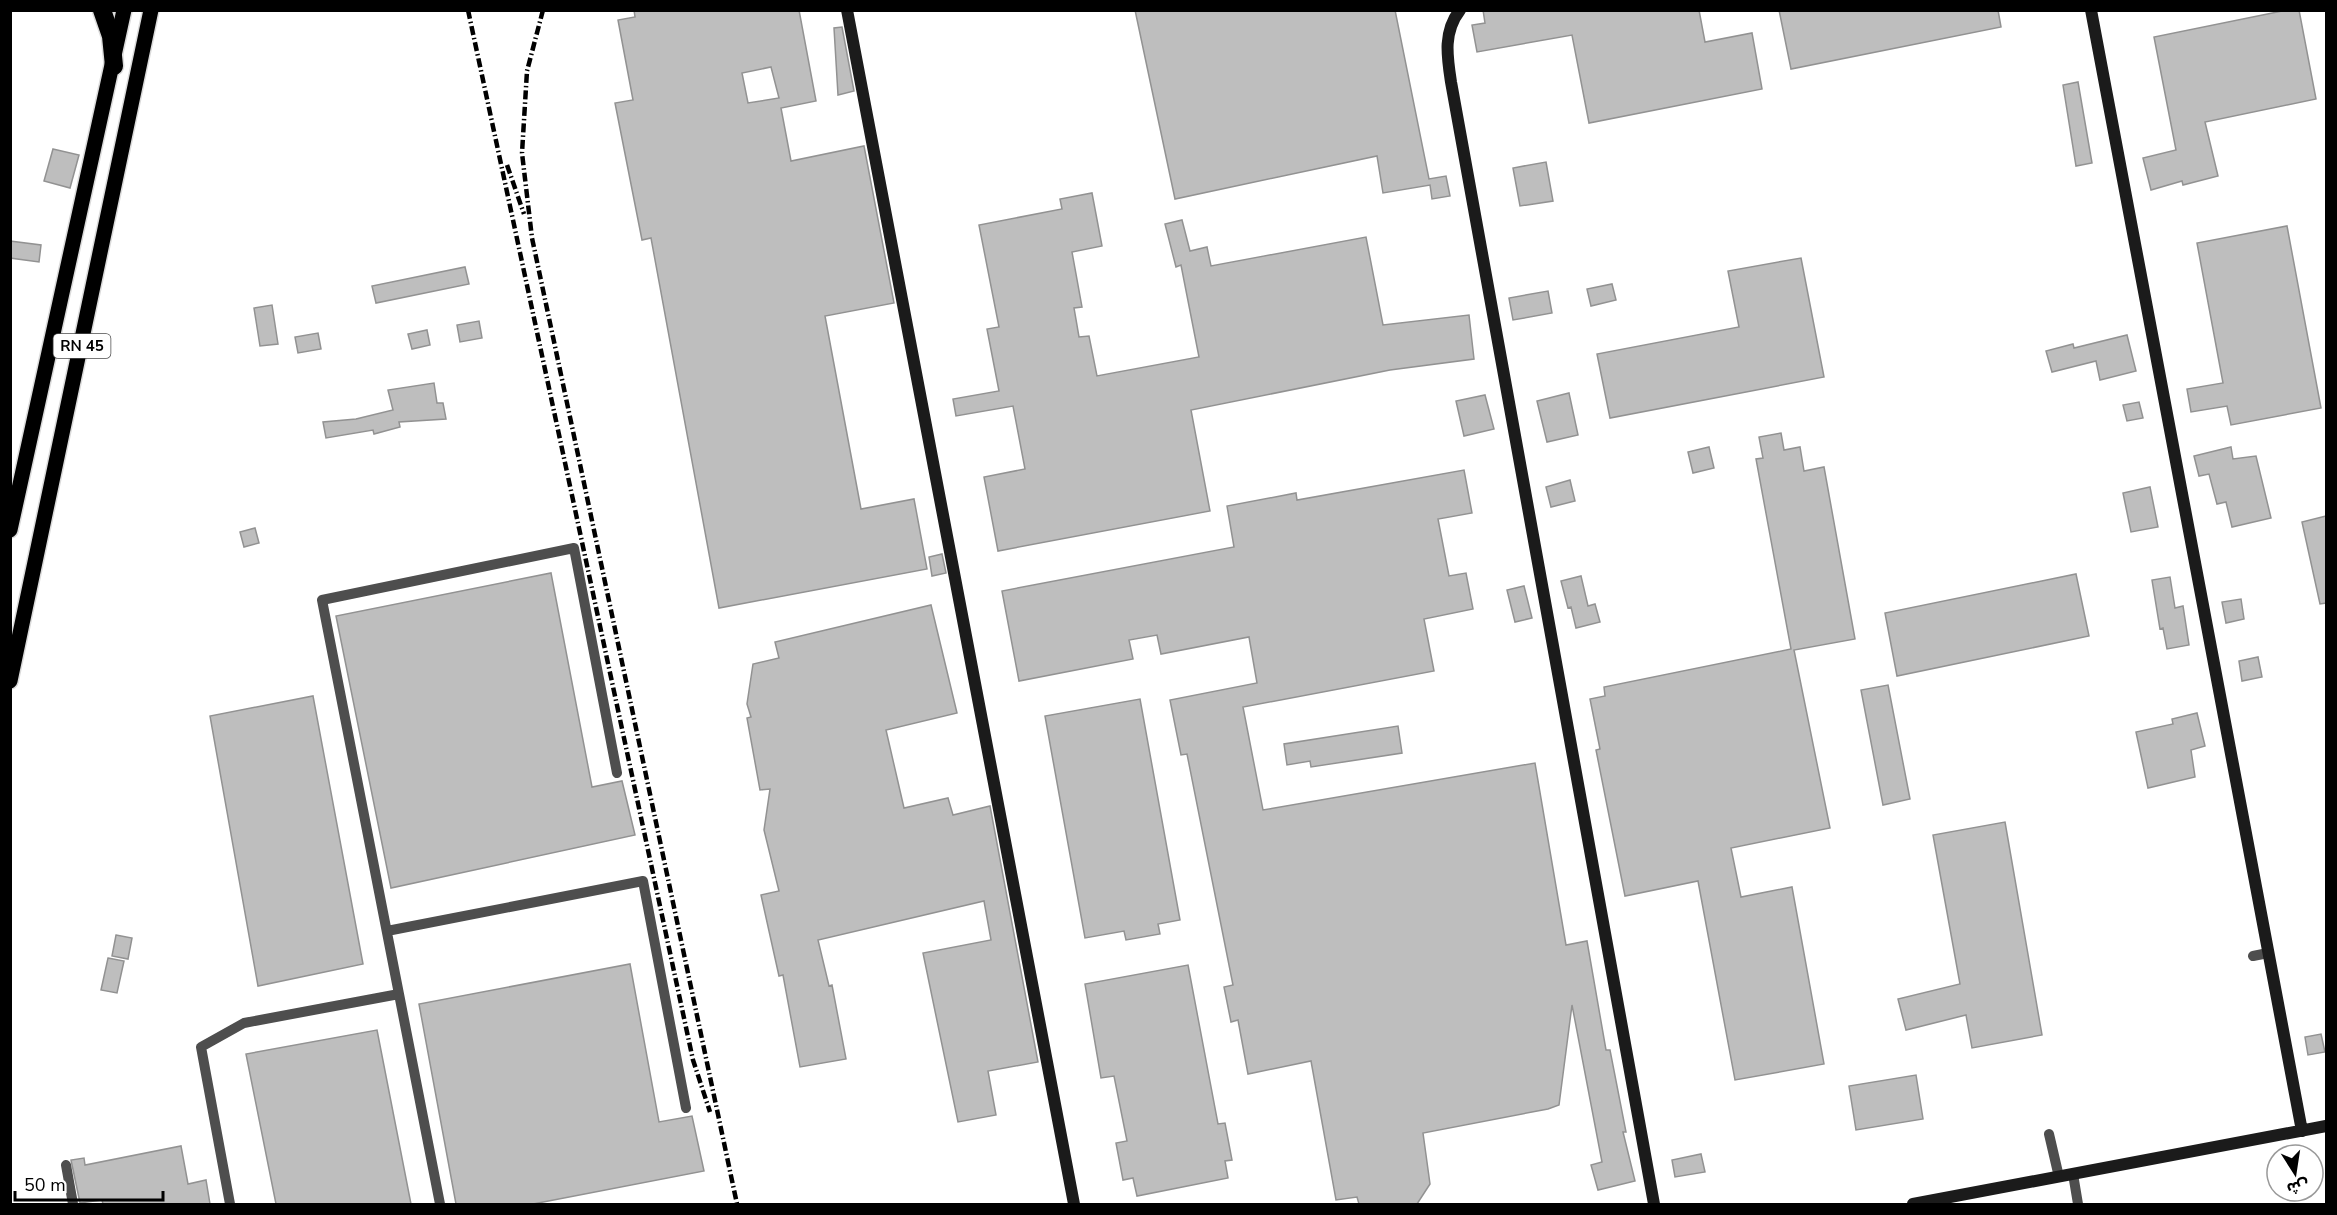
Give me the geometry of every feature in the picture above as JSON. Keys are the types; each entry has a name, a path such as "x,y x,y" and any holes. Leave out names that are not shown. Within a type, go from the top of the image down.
{"highway":[{"path":"102,10 111,36 114,66"}],"main road":[{"name":"RN 45","path":"10,530 114,66 124,10"},
{"name":"RN 45","path":"10,681 151,10"}],"street":[{"path":"846,10 1074,1204"},
{"path":"1460,10 1451,21 1446,46 1451,81 1654,1204"},
{"path":"2091,10 2302,1131"},
{"path":"1913,1204 2326,1126"}],"lane":[{"path":"440,1204 322,600 574,548 616,773"},
{"path":"387,931 643,881 687,1108"},
{"path":"2253,956 2268,953"},
{"path":"230,1204 201,1047 244,1023 399,994"},
{"path":"2049,1134 2059,1177"},
{"path":"66,1165 73,1204"},
{"path":"2073,1174 2078,1204"}],"building":[{"path":"634,10 799,10 816,101 781,108 791,161 864,146 894,303 825,316 861,509 914,499 927,569 719,608 651,238 642,240 615,103 633,100 618,20 635,17","holes":["771,67 779,98 748,103 742,73"]},
{"path":"1135,10 1395,10 1429,179 1446,176 1450,196 1432,199 1430,185 1383,193 1377,156 1175,199"},
{"path":"1483,10 1699,10 1705,42 1752,33 1762,89 1589,123 1572,35 1477,52 1472,25 1485,23"},
{"path":"1779,10 1998,10 2001,27 1791,69"},
{"path":"2287,10 2299,10 2316,99 2205,122 2218,176 2183,185 2182,181 2151,190 2143,158 2176,150 2154,37"},
{"path":"842,27 854,91 838,95 834,28"},
{"path":"2078,82 2092,163 2076,166 2063,85"},
{"path":"53,149 79,155 70,188 44,181"},
{"path":"1546,162 1553,201 1520,206 1513,168"},
{"path":"1092,193 1102,246 1072,252 1082,307 1074,308 1079,337 1089,336 1097,376 1199,357 1181,265 1176,267 1165,224 1182,220 1190,251 1207,247 1211,266 1366,237 1383,325 1469,315 1474,359 1390,370 1191,410 1210,511 998,551 984,477 1025,469 1013,406 956,416 953,399 999,391 987,329 999,327 979,225 1062,209 1060,199"},
{"path":"2287,226 2321,408 2231,425 2227,406 2191,412 2187,389 2223,383 2197,243"},
{"path":"10,241 41,245 39,262 10,258"},
{"path":"1801,258 1824,377 1610,418 1597,354 1739,327 1728,271"},
{"path":"465,267 469,284 376,303 372,286"},
{"path":"1612,284 1616,300 1591,306 1587,289"},
{"path":"1548,291 1552,313 1513,320 1509,298"},
{"path":"272,305 278,344 260,346 254,308"},
{"path":"479,321 482,338 460,342 457,325"},
{"path":"427,330 430,345 412,349 408,334"},
{"path":"318,333 321,349 298,353 295,337"},
{"path":"2127,335 2136,371 2100,380 2096,361 2052,372 2046,351 2073,344 2074,348"},
{"path":"434,383 437,403 443,403 446,419 399,422 400,427 374,434 373,430 326,438 323,422 356,419 393,410 388,390"},
{"path":"1569,393 1578,435 1547,442 1537,401"},
{"path":"1485,395 1494,429 1464,436 1456,401"},
{"path":"2139,402 2143,418 2127,421 2123,405"},
{"path":"1781,433 1784,450 1800,447 1804,471 1824,467 1855,639 1794,650 1830,828 1731,848 1741,897 1792,887 1824,1064 1735,1080 1698,881 1625,896 1596,750 1600,749 1590,699 1605,696 1604,687 1791,649 1756,459 1763,458 1759,437"},
{"path":"1709,447 1714,468 1693,473 1688,452"},
{"path":"2231,447 2233,459 2256,456 2271,518 2232,527 2226,502 2217,504 2209,474 2199,476 2194,456"},
{"path":"1464,470 1472,513 1438,519 1449,576 1466,573 1473,609 1424,619 1434,671 1243,707 1263,810 1535,763 1566,945 1587,941 1606,1050 1610,1050 1626,1132 1623,1132 1635,1181 1598,1190 1591,1165 1602,1162 1572,1005 1559,1105 1423,1133 1430,1184 1417,1204 1359,1204 1357,1197 1336,1200 1311,1061 1248,1074 1238,1020 1231,1022 1224,987 1233,985 1187,754 1181,755 1170,700 1257,683 1249,637 1161,654 1157,635 1129,640 1133,659 1019,681 1002,591 1234,547 1227,506 1296,493 1297,500"},
{"path":"1570,480 1575,501 1551,507 1546,487"},
{"path":"2150,487 2158,527 2131,532 2123,493"},
{"path":"2326,516 2326,603 2320,604 2302,522"},
{"path":"255,528 259,543 244,547 240,532"},
{"path":"942,554 946,573 932,576 929,557"},
{"path":"551,573 592,787 622,781 635,835 391,888 336,616"},
{"path":"2076,574 2089,636 1897,676 1885,613"},
{"path":"1581,576 1588,606 1595,604 1600,622 1576,628 1561,581"},
{"path":"2170,577 2175,608 2183,606 2189,645 2167,649 2163,628 2160,629 2152,580"},
{"path":"1524,586 1532,618 1515,622 1507,590"},
{"path":"2241,599 2244,619 2226,623 2222,602"},
{"path":"931,605 957,713 886,730 904,808 948,798 953,815 990,806 1038,1062 988,1071 996,1115 958,1122 923,953 991,940 984,901 818,940 829,986 832,985 846,1059 800,1067 783,975 779,976 761,895 779,891 764,830 770,789 760,790 747,718 751,717 747,704 753,664 779,658 775,642"},
{"path":"2258,657 2262,677 2242,681 2239,661"},
{"path":"1888,685 1910,799 1883,805 1861,690"},
{"path":"313,696 363,964 258,986 210,716"},
{"path":"1140,699 1180,920 1158,924 1160,934 1126,940 1124,931 1085,938 1045,716"},
{"path":"2197,713 2205,746 2191,750 2195,777 2148,788 2136,732 2173,724 2172,719"},
{"path":"1398,726 1402,753 1311,767 1310,761 1287,765 1284,744"},
{"path":"2005,822 2042,1035 1972,1048 1966,1015 1906,1030 1898,999 1960,984 1933,835"},
{"path":"116,935 132,938 128,959 112,956"},
{"path":"108,958 124,961 117,993 101,990"},
{"path":"630,964 659,1122 692,1116 704,1171 533,1204 456,1204 419,1004"},
{"path":"1188,965 1218,1124 1225,1123 1232,1160 1225,1161 1228,1178 1137,1196 1133,1178 1123,1180 1116,1143 1127,1141 1114,1076 1101,1078 1085,984"},
{"path":"377,1030 411,1204 276,1204 246,1054"},
{"path":"2321,1034 2325,1052 2308,1055 2305,1037"},
{"path":"1916,1075 1923,1119 1856,1130 1849,1086"},
{"path":"181,1146 188,1184 206,1180 210,1204 103,1204 102,1200 80,1203 71,1160 84,1158 85,1165"},
{"path":"1701,1154 1705,1172 1675,1177 1672,1160"}],"railway":[{"path":"468,10 693,1060 710,1112"},
{"path":"543,10 527,71 522,153 532,238 737,1204"},
{"path":"507,165 524,214"}]}
